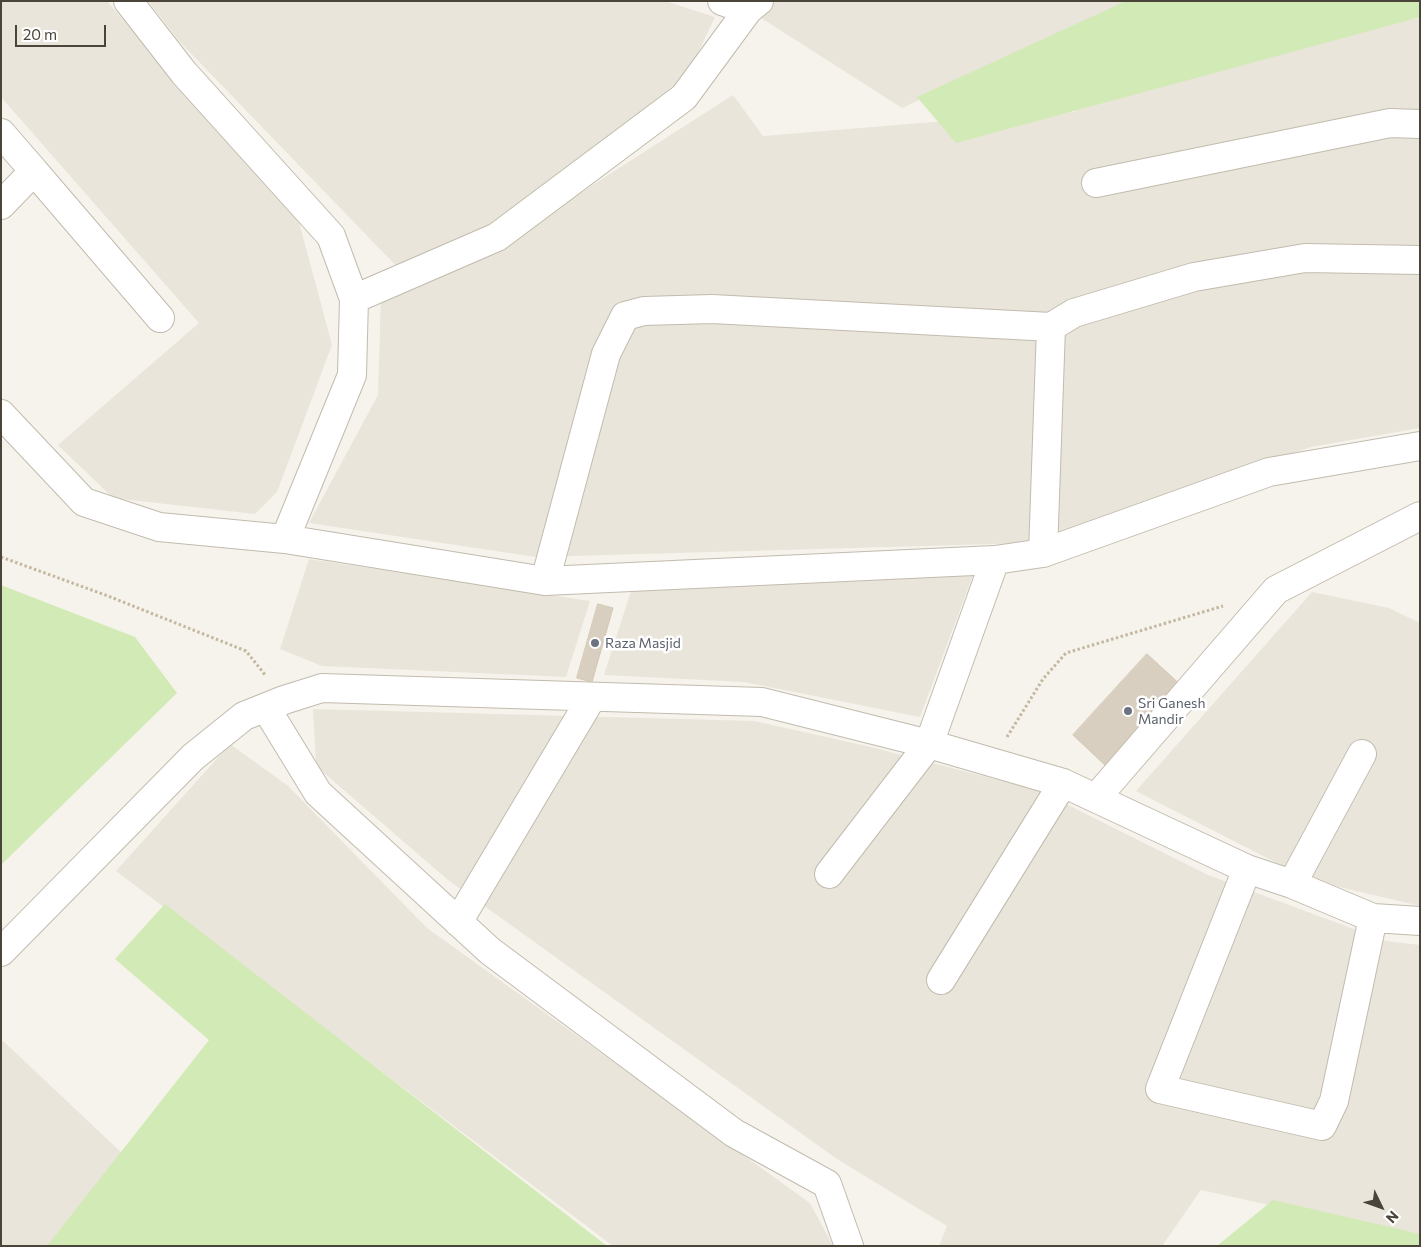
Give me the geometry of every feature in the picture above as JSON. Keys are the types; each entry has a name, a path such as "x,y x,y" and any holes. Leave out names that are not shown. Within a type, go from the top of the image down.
{"street":[{"path":"128,1 184,73 331,236 354,299 352,375 285,539"},
{"path":"354,299 497,237 684,98 753,6 722,1"},
{"path":"1096,183 1390,123 1420,124"},
{"path":"1,133 160,318"},
{"path":"1,205 34,171"},
{"path":"545,581 606,354 625,316 644,311 712,309 1051,327 1074,313 1194,277 1305,258 1420,260"},
{"path":"1043,553 1051,327"},
{"path":"1,414 84,502 160,528 285,539 545,581 995,560 1043,553 1269,472 1420,446"},
{"path":"1096,798 1276,590 1420,516"},
{"path":"828,874 929,744 995,560"},
{"path":"1,952 193,757 244,716 322,688 762,702 929,744 1063,783 1247,869 1292,884 1373,918 1420,921"},
{"path":"458,922 592,697"},
{"path":"275,704 318,793 490,951 734,1133 827,1184 849,1246"},
{"path":"1292,884 1362,754"},
{"path":"941,980 1063,783"},
{"path":"1247,869 1160,1089 1322,1126 1334,1101 1373,918"}],"path":[{"path":"1,557 108,596 246,651 275,704"},
{"path":"992,761 1043,679 1066,653 1228,604"}],"shaded area":[{"path":"1,1 107,1 299,222 332,345 277,492 255,514 113,498 58,445 199,323 1,97"},
{"path":"148,1 665,1 715,17 688,74 531,202 401,271 179,41"},
{"path":"776,1 1129,1 902,108 758,16"},
{"path":"1420,18 1420,428 1311,447 1029,543 536,557 309,523 378,395 381,294 479,258 733,95 763,136 1075,112 1078,77"},
{"path":"309,559 590,601 566,677 322,666 280,649"},
{"path":"973,575 920,717 744,682 604,675 631,591"},
{"path":"1312,592 1389,608 1420,623 1420,906 1310,880 1136,791"},
{"path":"313,709 754,721 871,747 1040,791 1208,875 1386,941 1420,945 1420,1238 1201,1190 1162,1246 939,1246 947,1226 837,1159 448,880 316,766"},
{"path":"230,744 288,786 427,928 810,1203 833,1246 613,1246 116,871"},
{"path":"1,1039 176,1204 142,1246 1,1246"}],"green space":[{"path":"1126,1 1420,1 1420,18 956,143 917,97"},
{"path":"1,585 135,637 177,693 1,865"},
{"path":"165,904 607,1246 47,1246 209,1040 115,959"},
{"path":"1273,1200 1420,1234 1420,1246 1217,1246"}],"building":[{"name":"Raza Masjid","path":"598,604 613,608 592,682 577,678"},
{"name":"Sri Ganesh Mandir","path":"1147,654 1183,687 1108,768 1073,735"}],"place":[{"name":"Raza Masjid","path":"595,643"},
{"name":"Sri Ganesh Mandir","path":"1128,711"}]}
